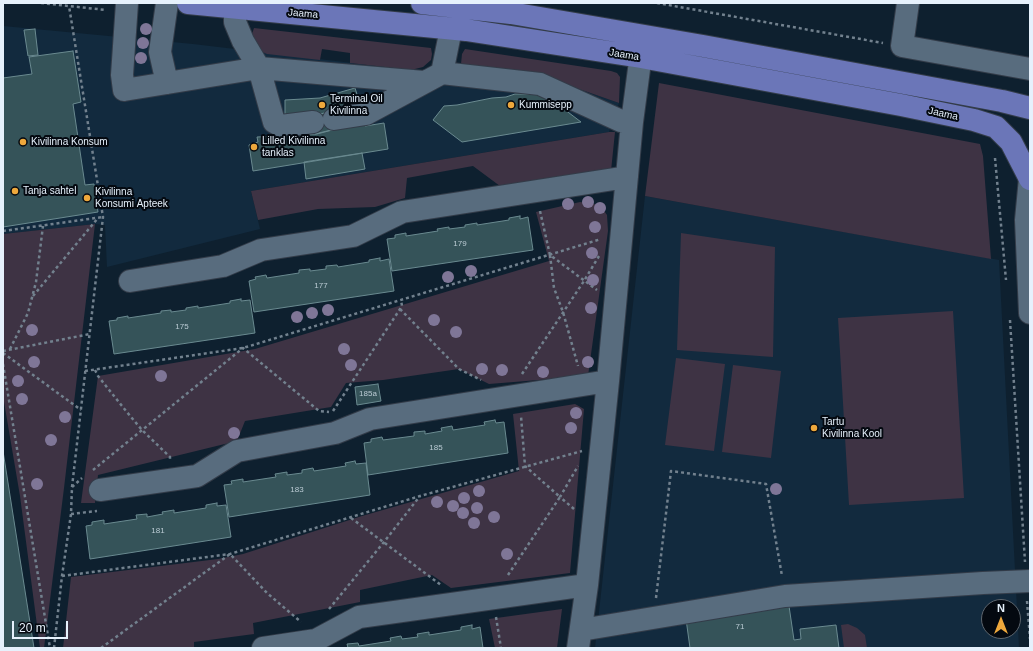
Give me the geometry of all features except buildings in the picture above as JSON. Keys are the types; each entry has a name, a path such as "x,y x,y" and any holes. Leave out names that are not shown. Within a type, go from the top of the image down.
{"main road":[{"name":"Jaama","path":"188,3 451,29 641,58 901,105 974,120 996,127 1011,142 1030,177"},
{"path":"422,3 511,13 930,88 1030,108"}],"street":[{"path":"126,3 122,75 124,90 259,68 433,77 540,84 621,121 632,122"},
{"path":"167,3 160,52 167,83"},
{"path":"908,3 902,46 1030,69"},
{"path":"235,8 235,22 243,41 259,68 274,122 280,126 366,114 433,77 451,29"},
{"path":"644,36 632,122 608,381 595,447 587,585 580,639 654,618 785,596 1028,581"},
{"path":"130,281 223,266 261,250 353,236 402,212 627,177"},
{"path":"1029,308 1026,220 1030,177"},
{"path":"91,480 173,479 197,476 237,451 335,433 370,419 608,381"},
{"path":"264,648 316,640 359,617 587,585"}],"path":[{"path":"657,3 902,46"},
{"path":"54,648 71,514 72,487 103,218 69,6"},
{"path":"994,152 1007,282"},
{"path":"537,191 540,216 550,255 554,288 563,312 583,385"},
{"path":"32,298 98,218"},
{"path":"3,231 103,218"},
{"path":"10,349 28,313 36,282 43,226"},
{"path":"85,372 243,348 603,238"},
{"path":"550,255 603,294"},
{"path":"576,510 525,466 513,396 599,255"},
{"path":"243,348 319,411 332,413 402,306 401,300"},
{"path":"1029,308 1009,304 1028,581 1030,639"},
{"path":"400,309 459,369 483,381"},
{"path":"3,352 10,349 90,334"},
{"path":"72,487 91,480 142,430 243,348"},
{"path":"3,352 81,410"},
{"path":"3,364 50,648"},
{"path":"95,370 98,376 142,430 170,457 173,479"},
{"path":"62,576 230,554 420,496 595,447"},
{"path":"502,648 492,598 595,447"},
{"path":"654,618 671,471 766,484 785,596"},
{"path":"325,613 420,496"},
{"path":"350,517 445,587"},
{"path":"230,554 268,593 305,626"},
{"path":"101,648 230,554"}],"shaded area":[{"path":"3,26 193,44 411,70 472,73 556,81 619,103 609,132 251,191 260,229 107,267 105,225 95,224 3,234"},
{"path":"254,28 431,48 432,54 431,60 423,67 411,70 350,63 350,53 322,49 320,60 267,54 258,50 251,37"},
{"path":"465,49 617,73 620,77 619,103 556,81 472,73 461,64 462,54"},
{"path":"659,83 980,144 983,156 991,259 645,196"},
{"path":"615,132 611,171 504,189 473,166 407,178 405,198 375,207 318,209 258,220 251,191"},
{"name":"Tartu Kivilinna Kool","path":"645,196 999,260 1016,599 981,599 981,639 1019,639 1019,648 595,648"},
{"path":"580,202 600,205 607,215 608,231 588,376 489,384 459,369 383,380 346,383 331,407 245,421 237,441 98,475 95,503 81,503 98,376 255,349 549,261 536,212"},
{"path":"95,224 44,648 40,648 20,496 3,396 3,234"},
{"path":"681,233 775,247 773,357 677,350"},
{"path":"953,311 964,498 849,505 838,318"},
{"path":"676,358 725,364 714,451 665,445"},
{"path":"733,365 781,371 771,458 722,452"},
{"path":"575,404 584,409 570,573 451,588 432,575 360,590 360,602 253,623 254,634 194,642 194,648 63,648 71,577 218,559 243,554 362,516 519,471 513,414"},
{"path":"562,609 557,648 495,648 489,619"},
{"path":"848,624 857,628 865,635 867,648 844,648 841,625"}],"place":[{"name":"Terminal Oil Kivilinna","path":"322,105"},
{"name":"Kummisepp","path":"511,105"},
{"name":"Kivilinna Konsum","path":"23,142"},
{"name":"Lilled Kivilinna tanklas","path":"254,147"},
{"name":"Tanja sahtel","path":"15,191"},
{"name":"Kivilinna Konsumi Apteek","path":"87,198"},
{"name":"Tartu Kivilinna Kool","path":"814,428"}]}
